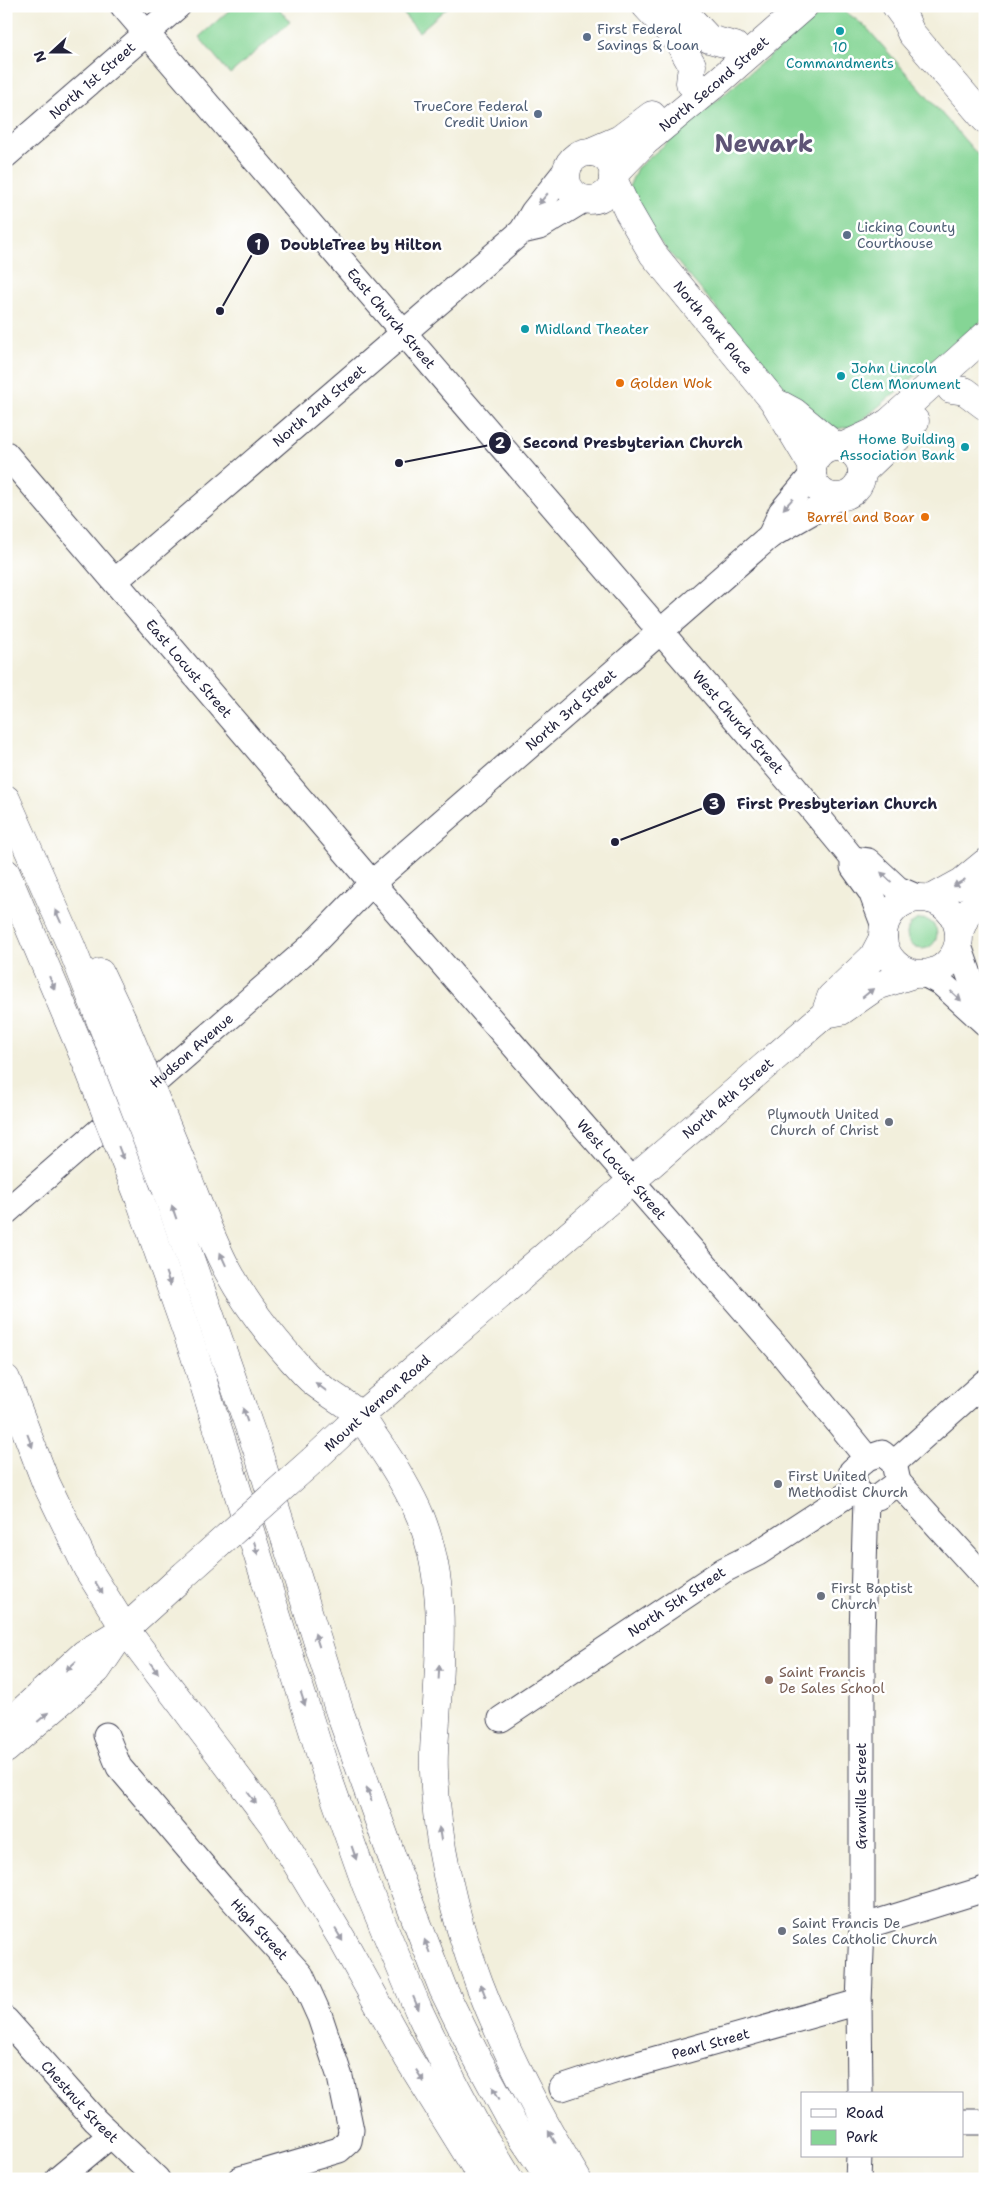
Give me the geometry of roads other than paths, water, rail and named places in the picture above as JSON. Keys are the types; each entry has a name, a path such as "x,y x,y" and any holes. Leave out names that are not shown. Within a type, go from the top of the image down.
{"main road":[{"path":"646,6 679,42 692,65 690,82"},
{"path":"678,6 709,39 735,46"},
{"name":"North Second Street","path":"611,163 633,130 735,46 778,6"},
{"name":"North Second Street","path":"611,163 646,140 722,78 804,6"},
{"path":"875,6 890,21 911,33"},
{"path":"896,6 904,17 911,33 985,119"},
{"path":"576,157 611,163 609,191 604,195 589,200 579,197 570,189 566,177 567,169 576,157"},
{"name":"North Park Place","path":"611,163 628,211 653,254 774,400 812,470"},
{"name":"North Park Place","path":"589,200 630,240 653,254"},
{"path":"974,360 872,433 821,452 812,470 814,482 824,494 838,497 846,496 858,486 862,472 897,436 951,389 974,360 985,336"},
{"path":"951,389 965,391 985,406"},
{"name":"North Park Place","path":"774,400 794,412 839,446"},
{"path":"839,446 854,453 859,459 862,472"},
{"path":"6,800 71,946 118,1035 171,1168 340,1713 443,1989 475,2054 512,2122 550,2179"},
{"path":"925,899 962,882 985,863"},
{"path":"6,874 84,1059 140,1200 194,1352 327,1774 366,1885 418,2009 452,2080 476,2125 510,2179"},
{"path":"958,938 953,915 939,902 925,899 907,900 897,906 889,915 883,932 886,950 892,961 902,969 919,974 936,971 954,955 958,938 970,910 985,889"},
{"name":"North 4th Street","path":"632,1181 825,1014 831,997 873,957 883,932"},
{"name":"North 4th Street","path":"825,1014 841,1012 877,986 919,974"},
{"path":"171,1168 228,1271 263,1324 308,1377 360,1416 391,1460 421,1517 433,1555 440,1593 440,1658 433,1768 436,1811 443,1856 465,1945 506,2049 540,2118 577,2179"},
{"name":"Mount Vernon Road","path":"6,1726 84,1654 125,1629 360,1416 632,1181"},
{"path":"6,1379 46,1483 87,1568 125,1629 274,1826 342,1940 408,2058 483,2179"},
{"name":"Mount Vernon Road","path":"6,1749 97,1670 125,1629"}],"street":[{"name":"East Church Street","path":"123,6 659,632"},
{"name":"North 1st Street","path":"6,155 148,34 178,6"},
{"name":"North 2nd Street","path":"115,581 402,332 522,231 533,212 567,169"},
{"name":"North 2nd Street","path":"522,231 539,226 589,200"},
{"name":"East Locust Street","path":"6,454 372,883"},
{"name":"North 3rd Street","path":"770,536 781,512 812,470"},
{"name":"North 3rd Street","path":"372,883 770,536 838,497"},
{"name":"West Church Street","path":"659,632 853,859 853,867 870,892 883,932"},
{"name":"West Church Street","path":"853,859 868,861 898,889 925,899"},
{"name":"West Locust Street","path":"372,883 779,1350 867,1458"},
{"name":"Hudson Avenue","path":"6,1212 309,948 372,883"},
{"path":"958,938 971,980 985,998"},
{"path":"919,974 941,983 985,1023"},
{"path":"985,1382 896,1473 878,1497 861,1494 852,1471 867,1458 882,1453 896,1473 985,1578"},
{"name":"North 5th Street","path":"501,1719 724,1570 758,1553 861,1494"},
{"name":"Granville Street","path":"860,2092 859,2002 862,1927 861,1494"},
{"name":"High Street","path":"106,1734 119,1767 221,1887 301,1975 320,2017 340,2077 351,2130 348,2142 339,2150 240,2179"},
{"path":"862,1927 985,1889"},
{"name":"Pearl Street","path":"562,2088 620,2069 859,2002"},
{"name":"Chestnut Street","path":"6,2020 111,2135 157,2179"},
{"path":"964,2122 985,2122"},
{"path":"58,2179 111,2135"},
{"path":"858,2179 859,2158"}],"place":[{"name":"10 Commandments","path":"840,31"},
{"name":"First Federal Savings & Loan","path":"587,37"},
{"name":"TrueCore Federal Credit Union","path":"538,114"},
{"name":"Licking County Courthouse","path":"847,235"},
{"name":"DoubleTree by Hilton","path":"220,311"},
{"name":"Midland Theater","path":"525,329"},
{"name":"John Lincoln Clem Monument","path":"841,376"},
{"name":"Golden Wok","path":"620,383"},
{"name":"Home Building Association Bank","path":"965,447"},
{"name":"Second Presbyterian Church","path":"399,463"},
{"name":"Barrel and Boar","path":"925,517"},
{"name":"First Presbyterian Church","path":"615,842"},
{"name":"Plymouth United Church of Christ","path":"889,1122"},
{"name":"First United Methodist Church","path":"778,1484"},
{"name":"First Baptist Church","path":"821,1596"},
{"name":"Saint Francis De Sales School","path":"769,1680"},
{"name":"Saint Francis De Sales Catholic Church","path":"782,1931"}],"district":[{"name":"Newark","path":"764,144"}]}
